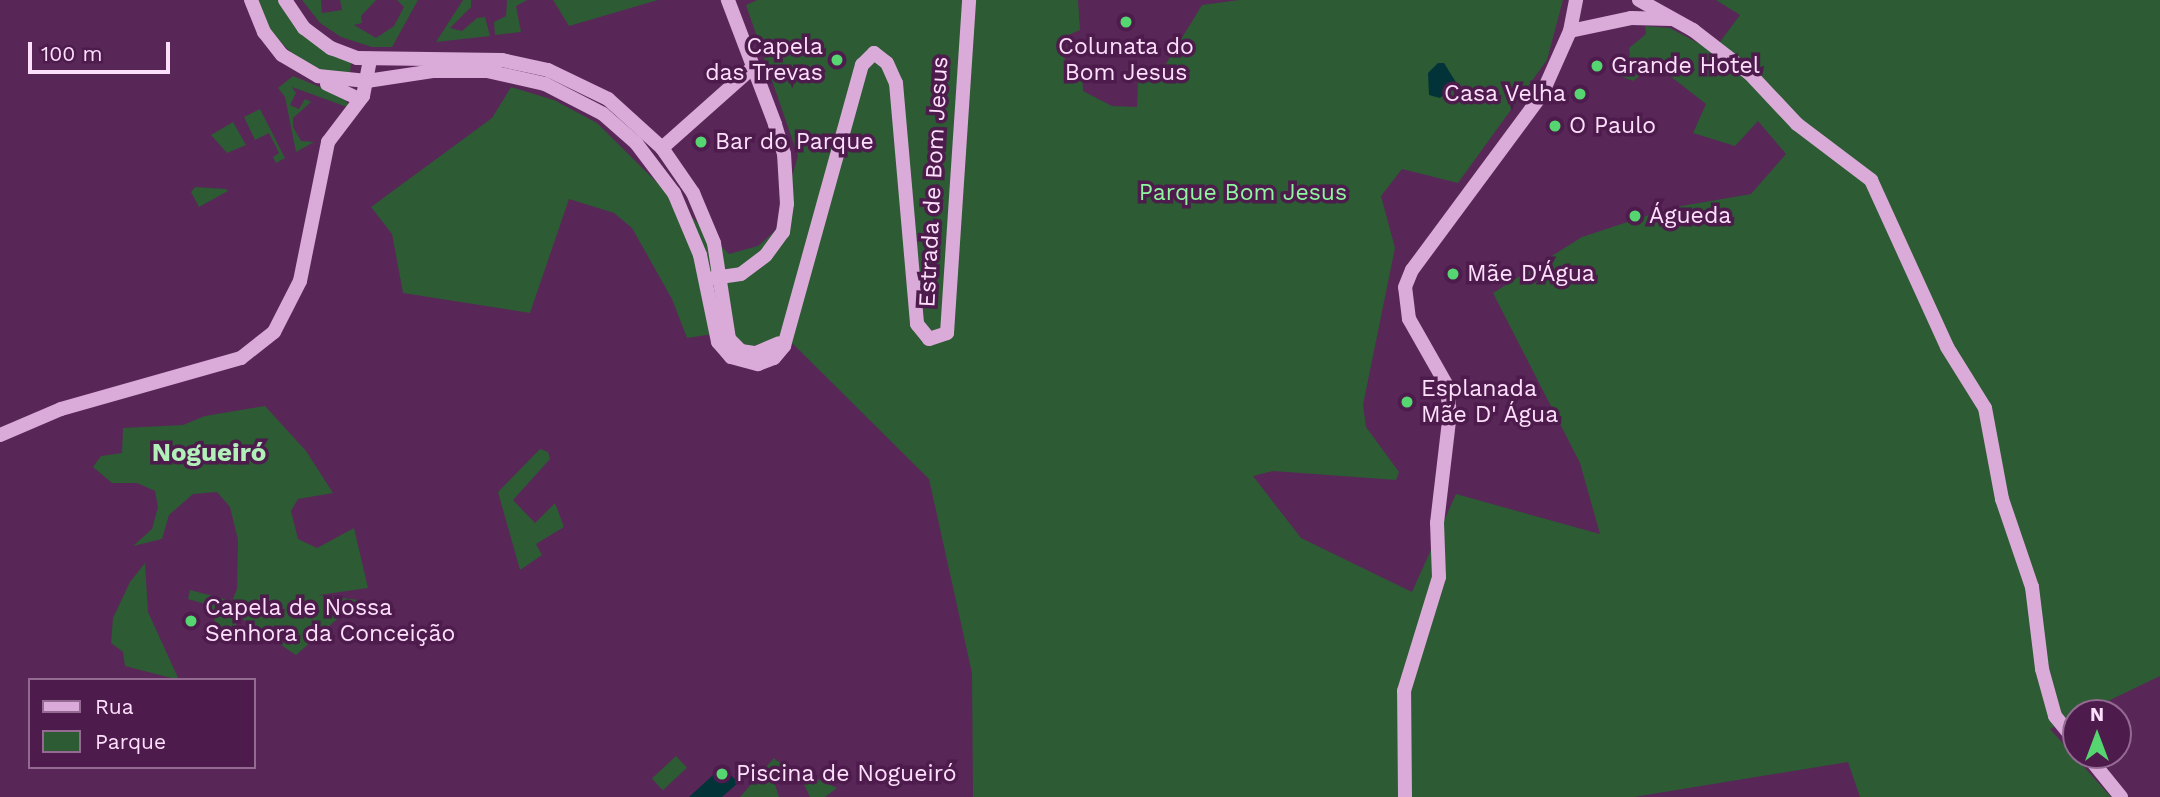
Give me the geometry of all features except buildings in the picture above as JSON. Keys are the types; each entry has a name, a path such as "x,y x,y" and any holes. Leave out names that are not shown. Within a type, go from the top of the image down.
{"main road":[{"path":"251,0 264,32 282,55 318,76 353,103"},
{"path":"285,0 304,28 331,48 363,58 502,60 548,70 608,99 662,148 703,213 721,278 727,333 736,347 763,352 786,338"},
{"path":"705,277 721,278 756,265 783,232 783,154 728,0"},
{"name":"Estrada de Bom Jesus","path":"786,338 862,65 874,53 887,63 896,83 917,324 929,339 947,333 969,0"},
{"path":"1405,797 1404,691 1439,577 1437,523 1450,413 1446,384 1409,319 1405,287 1412,270 1542,94 1570,31 1576,0"},
{"path":"1639,0 1674,19 1750,74 1797,124 1871,180 1947,347 1985,408 2002,499 2032,587 2042,669 2055,716 2062,725"},
{"path":"1570,31 1631,18 1674,19"},
{"path":"0,435 61,409 242,358 257,349 274,332 295,297 328,142 353,103 363,96 363,58"},
{"path":"662,174 662,148 752,68"},
{"path":"318,76 361,81 463,70 545,84 613,121 662,174 694,236 718,342 731,357 749,363 766,362 780,352 786,338"},
{"path":"2098,769 2121,797"}],"green space":[{"path":"257,0 280,0 351,62 350,75 324,72 291,53 269,29"},
{"path":"302,0 321,0 322,13 342,10 340,0 376,0 361,16 362,23 354,25 376,38 394,26 404,7 397,0 418,0 392,47 372,47 341,37 320,23"},
{"path":"463,0 471,0 471,7 450,28 462,31 477,18 485,17 490,36 436,42"},
{"path":"507,0 527,0 516,6 521,32 495,35 494,22 506,16"},
{"path":"553,0 658,0 569,26"},
{"name":"Parque Bom Jesus","path":"757,0 1078,0 1080,30 1059,39 1068,70 1082,74 1083,91 1112,106 1137,107 1138,78 1158,77 1202,5 1239,0 1563,0 1547,60 1458,183 1402,169 1381,196 1395,248 1363,405 1366,427 1399,472 1396,480 1273,471 1253,476 1301,538 1412,592 1456,494 1600,534 1580,463 1493,293 1582,237 1670,208 1751,194 1786,154 1758,121 1735,146 1693,133 1706,104 1670,76 1650,68 1633,81 1618,75 1630,55 1629,48 1646,34 1645,26 1670,28 1713,51 1740,15 1716,0 2160,0 2160,676 2112,699 2062,699 2062,723 2050,729 2062,742 2062,769 2086,769 2111,797 1860,797 1848,762 1634,797 973,797 972,673 929,479 793,344 772,340 750,347 738,340 733,331 687,338 672,299 632,228 614,213 569,199 530,313 403,293 392,234 371,207 492,118 511,87 554,100 597,123 729,254 758,246 776,230 798,156 746,5"},
{"path":"293,76 344,97 350,108 292,87 296,93 290,105 299,109 305,99 311,102 293,118 293,127 301,141 314,142 296,152 285,97 278,88"},
{"path":"260,109 285,158 276,163 273,157 279,153 269,133 255,140 244,117"},
{"path":"233,122 246,145 227,153 211,135"},
{"path":"195,187 228,191 199,207 191,192"},
{"path":"265,406 306,451 333,493 298,499 291,511 298,539 317,548 354,528 368,588 319,595 359,600 296,655 235,614 237,634 221,638 209,605 188,599 190,590 232,601 237,589 238,540 230,507 217,492 193,494 169,515 162,539 133,546 152,529 158,507 155,491 137,483 112,483 93,467 101,456 122,453 123,428 183,425 205,416"},
{"path":"540,449 548,452 550,459 513,500 535,523 555,503 564,527 536,544 542,555 520,570 498,492"},
{"path":"145,563 148,612 178,678 125,666 123,652 111,643 113,618 130,582"},
{"path":"676,756 687,768 663,790 652,779"},
{"path":"774,758 837,788 825,797 810,797 802,780 797,782 787,771 773,778 779,797 740,797"}],"shaded area":[{"path":"1438,63 1444,63 1457,84 1440,98 1429,95 1428,73"},
{"name":"Piscina de Nogueiró","path":"723,766 738,783 722,797 689,797"}],"place":[{"name":"Colunata do Bom Jesus","path":"1126,22"},
{"name":"Capela das Trevas","path":"837,60"},
{"name":"Grande Hotel","path":"1597,66"},
{"name":"Casa Velha","path":"1580,94"},
{"name":"O Paulo","path":"1555,126"},
{"name":"Bar do Parque","path":"701,142"},
{"name":"Águeda","path":"1635,216"},
{"name":"Mãe D'Água","path":"1453,274"},
{"name":"Esplanada Mãe D' Água","path":"1407,402"},
{"name":"Capela de Nossa Senhora da Conceição","path":"191,621"},
{"name":"Piscina de Nogueiró","path":"722,774"}],"district":[{"name":"Nogueiró","path":"209,453"}]}
